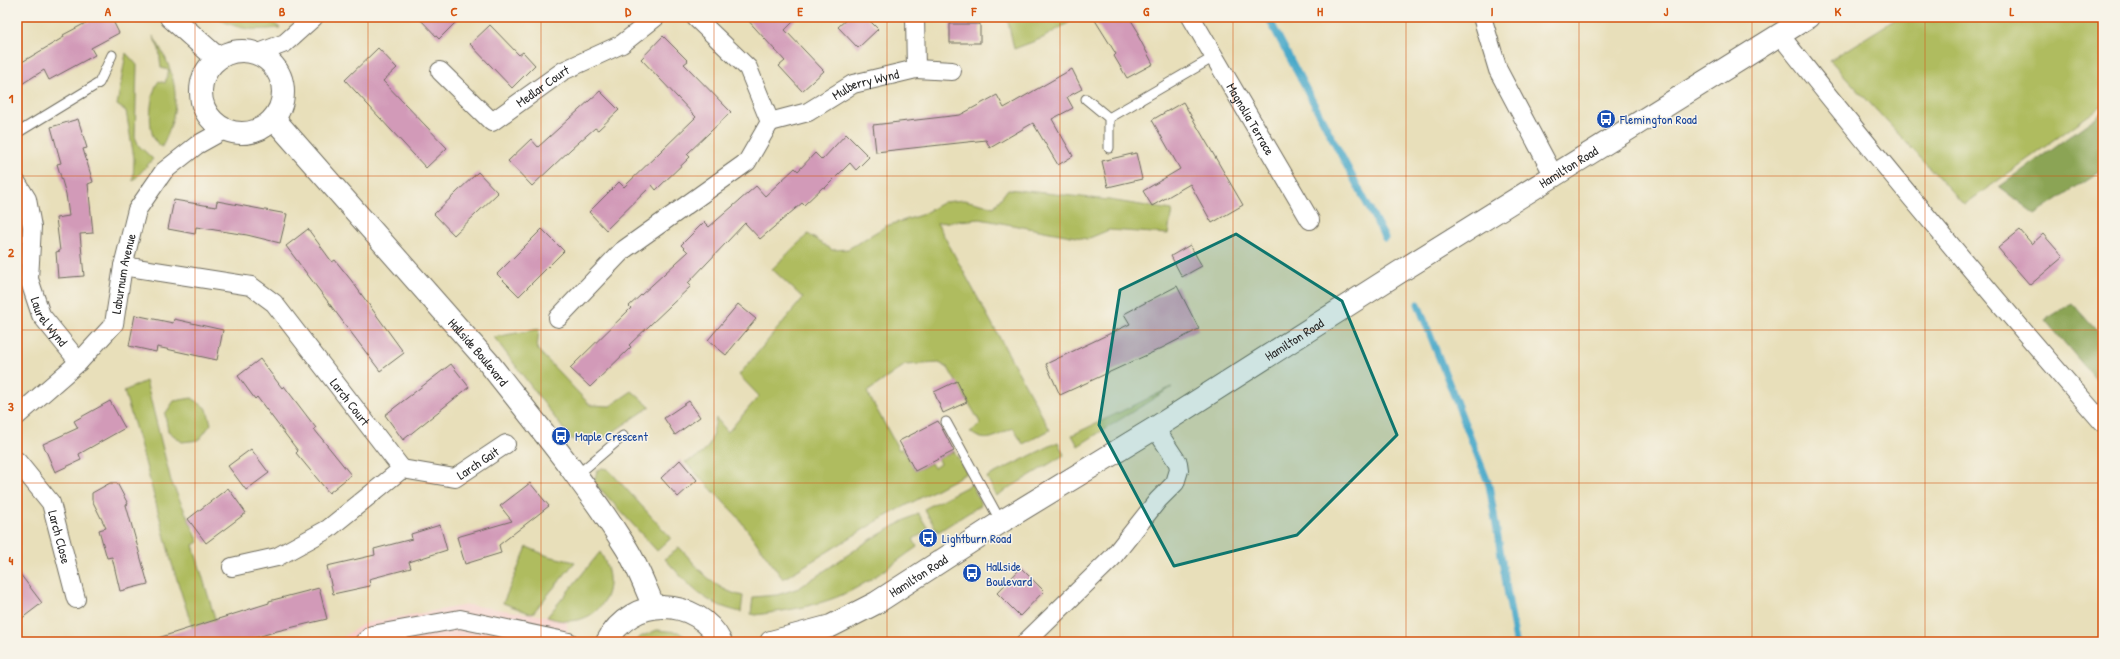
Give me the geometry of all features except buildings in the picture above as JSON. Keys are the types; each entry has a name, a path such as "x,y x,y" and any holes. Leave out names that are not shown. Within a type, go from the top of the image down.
{"main road":[{"path":"171,17 217,58"},
{"name":"Hamilton Road","path":"771,642 810,633 853,616 1001,522 1155,428 1808,17"},
{"path":"231,51 259,53 276,66 285,89 282,107 267,126 253,133 234,134 224,130 206,114 200,96 203,78 217,58 231,51"},
{"name":"Hallside Boulevard","path":"274,119 298,149 488,362 576,476 626,547 654,606"},
{"path":"607,642 611,633 627,618 654,606 685,609 705,620 716,633 721,642"}],"street":[{"path":"259,53 285,43 314,17"},
{"name":"Medlar Court","path":"440,71 492,122 563,71 622,44 656,17"},
{"path":"558,318 622,250 748,162 770,122 748,68 695,17"},
{"name":"Mulberry Wynd","path":"770,122 808,112 853,84 916,69 915,17"},
{"name":"Magnolia Terrace","path":"1191,17 1310,220"},
{"path":"1482,17 1498,70 1554,176"},
{"path":"1780,35 1905,192 2001,306 2103,423"},
{"path":"916,69 952,70"},
{"name":"Laburnum Avenue","path":"17,416 79,362 114,324 123,266 136,210 164,171 197,145 224,130"},
{"name":"Laurel Wynd","path":"17,183 27,199 32,227 29,279 41,315 79,362"},
{"name":"Larch Court","path":"123,266 251,286 274,302 402,469"},
{"path":"1026,642 1112,558 1158,500 1175,482 1179,470 1178,463 1155,428"},
{"name":"Larch Gait","path":"402,469 455,478 506,444"},
{"name":"Larch Close","path":"17,461 50,503 76,599"},
{"path":"232,567 277,557 328,529 402,469"},
{"path":"364,642 372,635 460,619 570,642"}],"lane":[{"path":"17,133 99,83 112,55"},
{"path":"1109,118 1214,57"},
{"path":"1086,99 1109,118"},
{"path":"1109,118 1109,148"},
{"path":"946,422 1001,522"},
{"path":"576,476 623,436"}],"highlighted area":[{"path":"1236,234 1342,301 1397,435 1297,535 1174,566 1099,425 1120,290"}],"shaded area":[{"path":"468,605 566,619 570,642 335,642 365,623"}],"green space":[{"path":"214,17 266,17 280,28 253,29 239,27"},
{"path":"1007,17 1078,17 1043,38 1014,49"},
{"path":"1899,17 2103,17 2103,105 1964,205 1830,60"},
{"path":"153,36 168,64 175,90 173,117 162,147 156,142 153,135 150,119 153,93 159,81 165,83 169,70 161,68 159,49"},
{"path":"126,53 137,65 135,137 139,146 153,159 133,181 134,158 126,111 117,105"},
{"path":"2103,112 2103,169 2035,214 1999,187"},
{"path":"1008,189 1109,200 1172,210 1168,234 1109,230 1087,239 980,219 937,223 1050,430 1023,444 1013,428 991,438 986,439 976,436 970,432 981,424 948,368 939,363 905,365 867,392 899,450 903,448 915,471 931,463 934,468 940,464 938,459 954,451 967,473 879,520 783,579 737,516 685,462 694,459 705,451 711,441 716,418 728,432 759,396 739,375 803,298 772,269 808,234 832,250 848,249 886,226 921,215 944,202 964,200 994,207"},
{"path":"2072,303 2103,338 2103,388 2045,320"},
{"path":"539,329 537,349 590,405 610,406 632,391 650,407 601,440 590,435 582,444 570,438 494,337"},
{"path":"146,381 171,481 199,542 193,545 222,642 197,642 172,564 140,443 124,391"},
{"path":"1172,387 1078,446 1072,435"},
{"path":"192,398 207,409 211,424 199,440 182,442 168,431 165,414 174,401"},
{"path":"1058,442 1064,455 996,496 987,477"},
{"path":"602,468 608,469 671,538 657,551 594,482 597,471"},
{"path":"972,484 981,505 938,532 924,509"},
{"path":"918,513 929,530 913,539 917,547 868,581 837,597 818,603 777,612 756,615 751,614 753,597 777,595 799,588 868,541"},
{"path":"527,547 548,556 575,562 532,614 503,603"},
{"path":"679,547 707,577 732,593 743,596 741,612 728,609 707,599 682,578 665,559"},
{"path":"600,552 607,567 609,582 607,595 600,606 591,615 578,620 564,621 547,617"},
{"path":"657,630 678,632 694,642 635,642 640,637"}],"waterway":[{"path":"1268,17 1385,238"},
{"path":"1418,304 1489,485 1516,642"}],"place":[{"name":"Flemington Road","path":"1606,119"},
{"name":"Maple Crescent","path":"561,436"},
{"name":"Lightburn Road","path":"928,538"},
{"name":"Hallside Boulevard","path":"972,573"}]}
